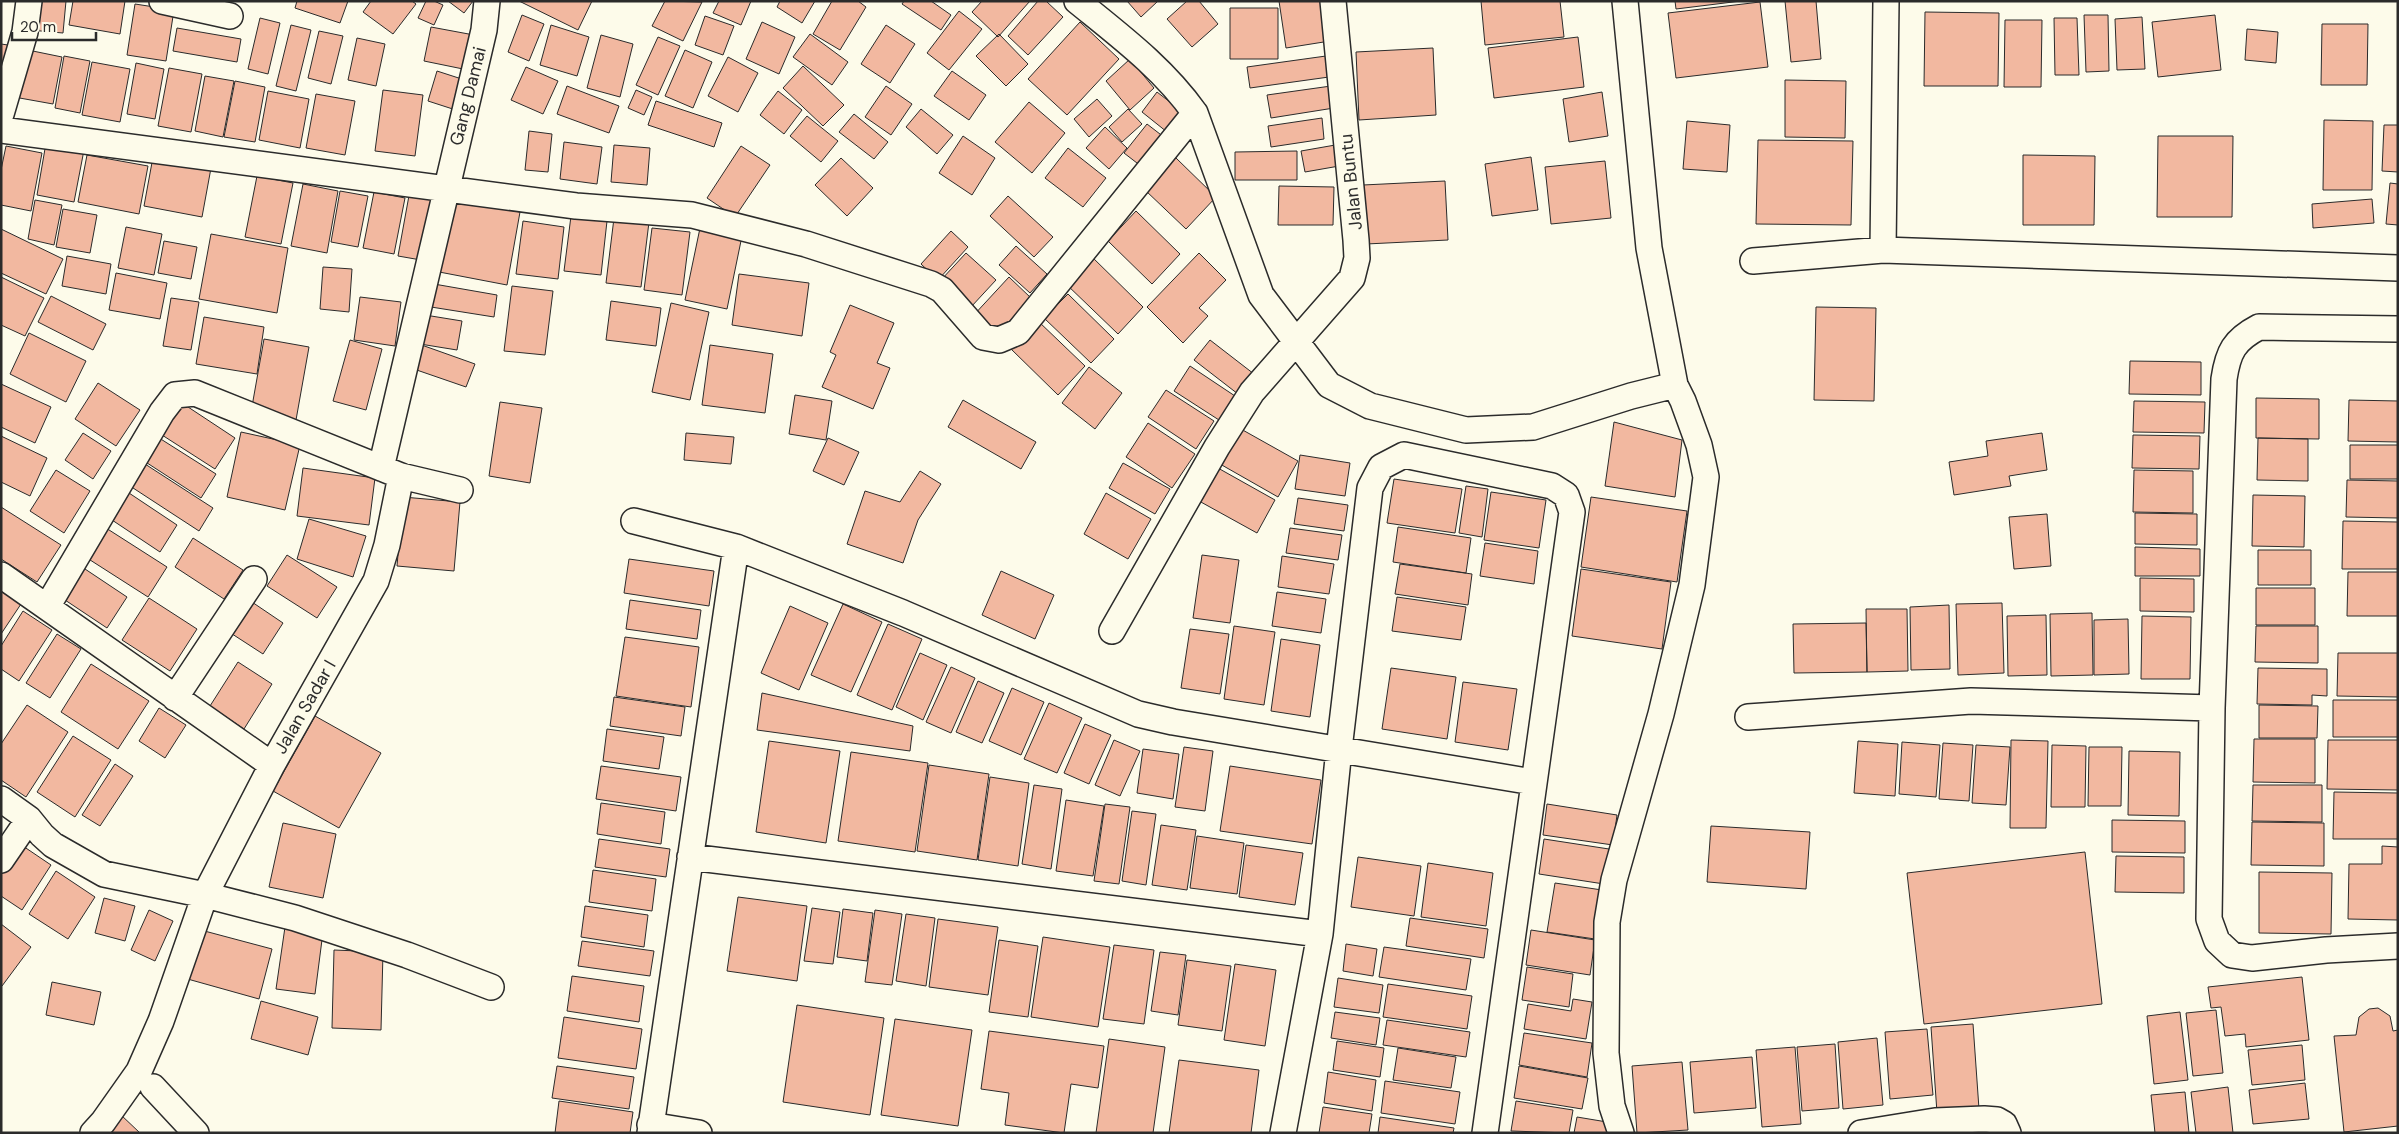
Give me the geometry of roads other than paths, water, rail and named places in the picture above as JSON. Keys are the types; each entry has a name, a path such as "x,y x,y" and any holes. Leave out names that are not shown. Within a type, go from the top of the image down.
{"street":[{"path":"1,114 25,32 29,1"},
{"path":"162,1 230,16"},
{"name":"Gang Damai","path":"391,472 446,189 484,30 487,1"},
{"path":"1077,1 1142,53 1179,90 1195,113 1261,295 1329,385 1370,406 1466,430 1534,427 1631,396 1675,385"},
{"name":"Jalan Buntu","path":"1112,631 1217,447 1252,392 1352,278 1357,258 1332,1"},
{"path":"1621,1133 1612,1106 1606,1054 1607,922 1614,880 1661,714 1692,585 1706,477 1699,445 1675,385 1649,248 1625,1"},
{"path":"1883,250 1886,1"},
{"path":"1,130 576,206 692,215 806,244 932,284 942,290 983,337 999,340 1018,332 1195,113"},
{"path":"1753,261 1883,250 2398,268"},
{"path":"2398,329 2259,326 2243,335 2227,358 2224,379 2212,708 2209,919 2218,941 2232,955 2252,958 2326,950 2398,946"},
{"path":"47,606 162,412 175,395 195,393 391,472 460,490"},
{"path":"1283,1133 1320,934 1339,749 1370,488 1381,467 1404,455 1552,486 1566,495 1572,512 1485,1133"},
{"name":"Jalan Sadar I","path":"1,575 272,765 376,581 387,545 391,472"},
{"path":"634,521 736,547 903,613 1138,714 1172,722 1533,782"},
{"path":"699,1133 650,1129 736,547"},
{"path":"174,698 254,579"},
{"path":"1748,717 1971,701 2212,708"},
{"path":"93,1133 139,1071 161,1021 205,895 272,765"},
{"path":"1,799 29,819 42,835 53,844 104,874 205,895 296,918 407,955 491,987"},
{"path":"1,860 29,819"},
{"path":"690,857 1320,934"},
{"path":"153,1087 196,1133"},
{"path":"1861,1133 1944,1121 1984,1119 1996,1120 2006,1128"}]}
